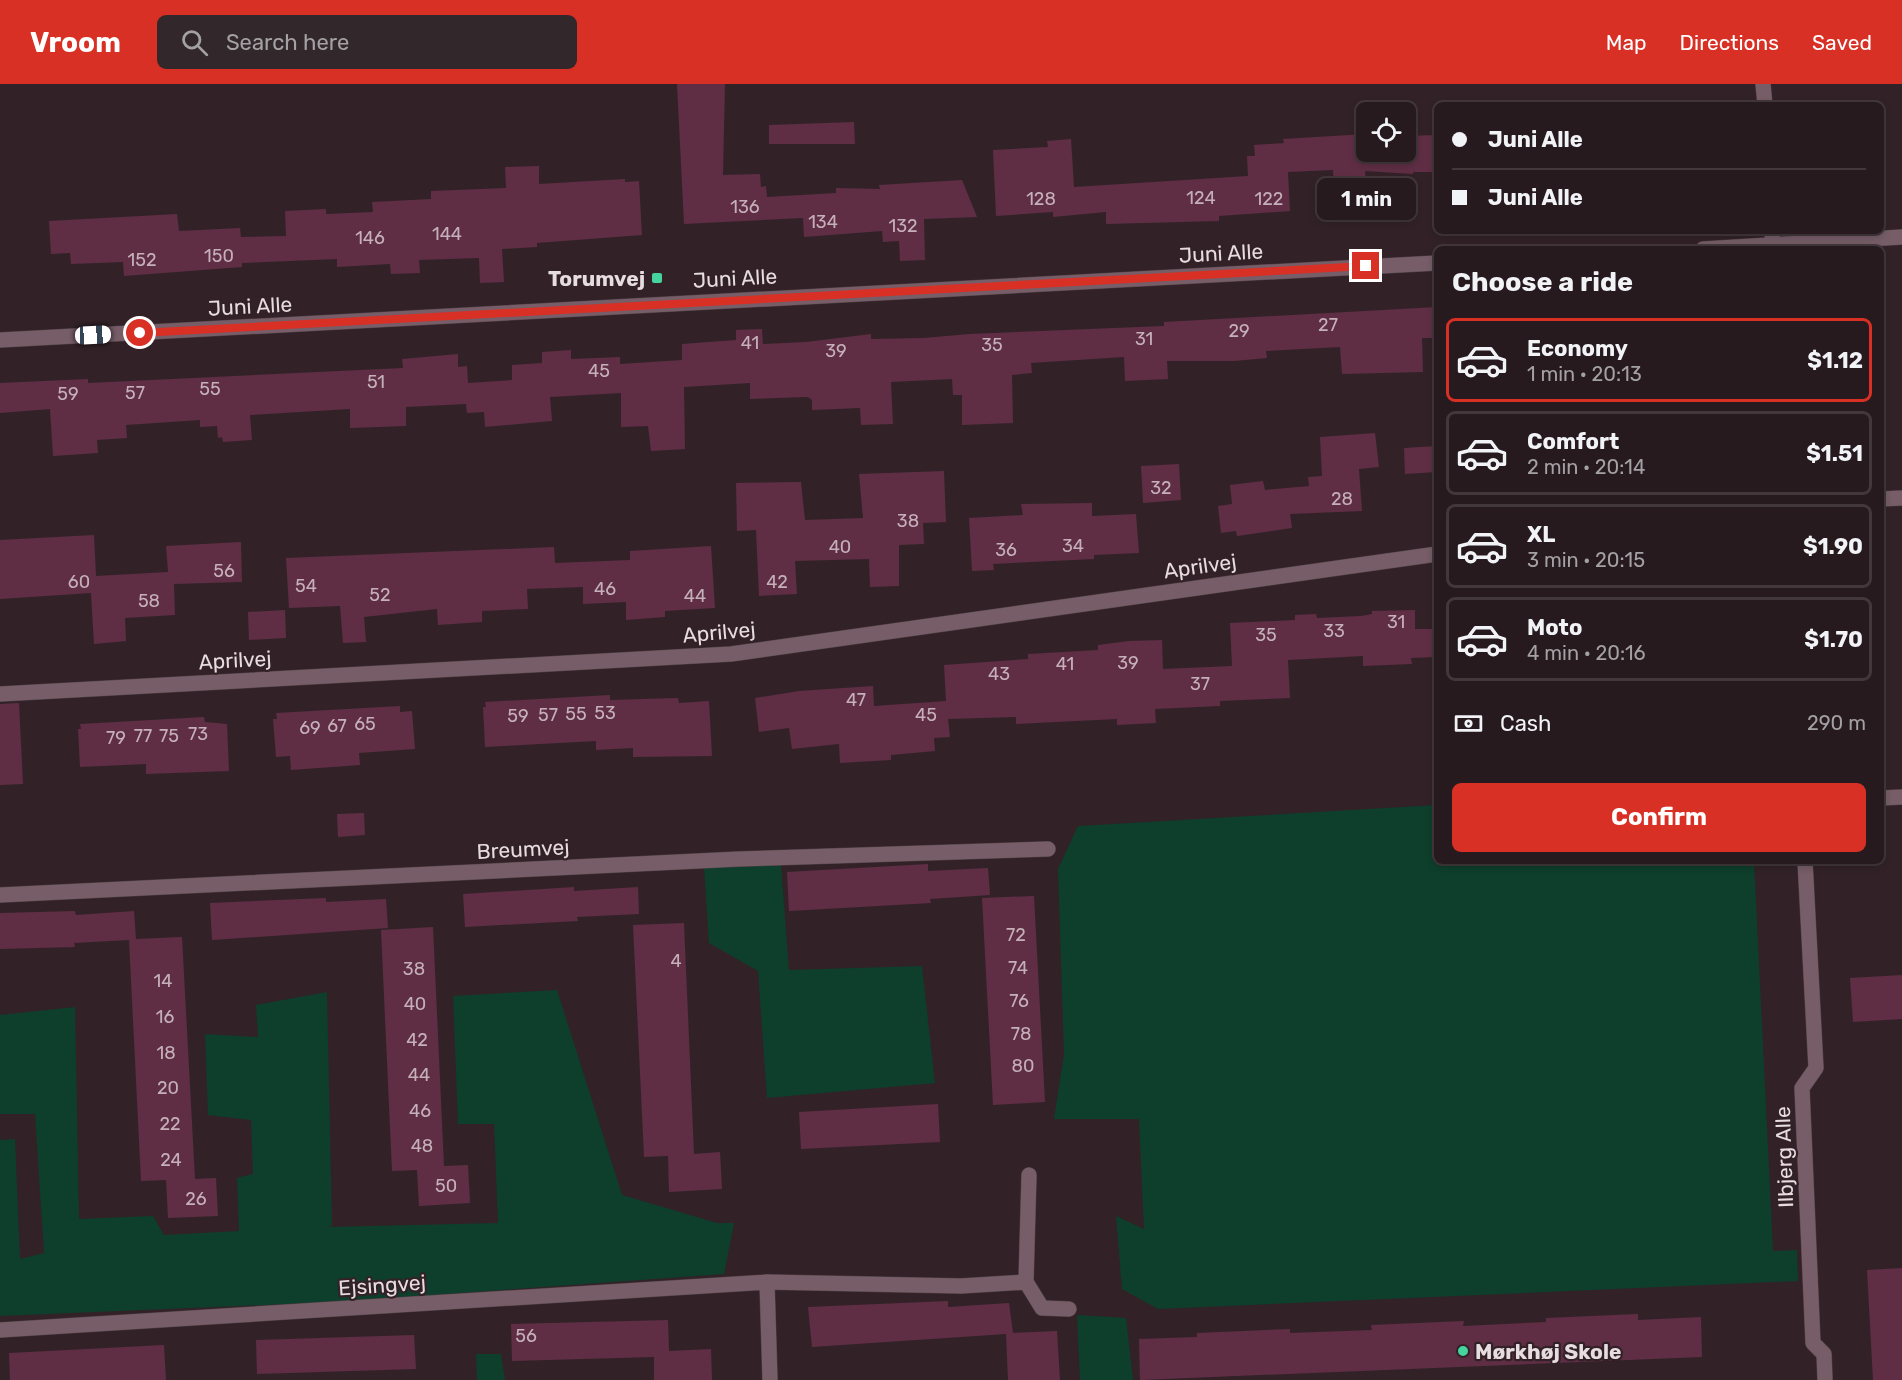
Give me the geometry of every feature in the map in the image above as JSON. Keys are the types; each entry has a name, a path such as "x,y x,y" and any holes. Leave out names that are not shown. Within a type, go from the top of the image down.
{"street":[{"path":"1763,84 1765,102"},
{"path":"1733,246 1773,242 1902,237"},
{"name":"Juni Alle","path":"0,340 1434,263"},
{"path":"1884,500 1902,498"},
{"name":"Aprilvej","path":"0,694 731,654 1434,554"},
{"path":"1884,798 1902,797"},
{"name":"Breumvej","path":"0,895 739,859 1048,849"},
{"name":"Ilbjerg Alle","path":"1805,864 1816,1068 1802,1088 1806,1207 1813,1343 1824,1354 1825,1380"},
{"path":"1029,1175 1026,1282 1042,1308 1069,1309"},
{"path":"767,1282 770,1380"},
{"name":"Ejsingvej","path":"0,1330 767,1282 961,1286 1026,1282"}],"green space":[{"path":"1434,805 1434,864 1754,864 1773,1251 1797,1250 1798,1281 1158,1309 1122,1289 1116,1216 1144,1229 1139,1119 1054,1119 1064,1054 1058,869 1078,826"},
{"path":"781,865 789,970 922,966 935,1083 767,1098 758,971 709,943 704,868"},
{"path":"557,990 622,1195 717,1223 734,1223 724,1274 335,1302 0,1316 0,1140 15,1139 20,1259 44,1253 35,1114 0,1114 0,1015 75,1007 79,1219 153,1216 164,1235 239,1231 237,1178 253,1174 251,1120 208,1115 205,1034 258,1037 256,1005 327,992 332,1226 326,1227 498,1223 494,1124 458,1124 453,996"},
{"path":"1077,1315 1126,1318 1133,1380 1080,1380"},
{"path":"476,1354 501,1354 505,1380 477,1380"}],"building":[{"path":"677,84 725,84 723,175 760,174 761,187 766,186 767,197 836,193 836,188 880,189 879,185 962,180 977,217 924,219 925,260 900,261 899,241 883,242 882,231 804,237 803,218 684,224"},
{"path":"854,122 855,144 769,144 769,125"},
{"path":"1356,135 1356,162 1416,162 1416,136 1434,135 1434,172 1413,172 1413,174 1365,171 1366,187 1334,188 1333,170 1288,172 1290,211 1219,216 1219,221 1106,224 1106,212 1053,217 1053,212 996,216 993,150 1048,147 1047,141 1071,139 1074,187 1248,176 1247,156 1255,156 1254,145 1284,143 1283,139"},
{"path":"539,166 539,184 625,179 625,182 639,181 642,235 537,243 537,247 502,249 504,282 480,283 479,258 419,260 420,273 391,274 390,264 337,267 337,259 242,263 242,267 124,276 123,262 71,264 70,253 51,254 49,221 177,214 179,231 240,228 241,237 286,236 285,211 326,209 326,214 373,212 372,202 431,199 431,191 506,188 505,167"},
{"path":"1434,307 1434,338 1422,338 1423,372 1342,374 1340,347 1266,351 1267,358 1234,361 1167,361 1168,379 1125,381 1124,357 1031,363 1032,373 1012,375 1013,423 962,425 962,395 953,395 952,379 891,382 893,424 861,425 860,408 812,410 812,400 808,397 750,399 750,383 684,387 685,449 651,451 648,426 621,427 621,393 550,397 552,421 485,427 484,412 467,413 466,404 406,407 406,426 350,428 350,409 250,415 252,440 223,442 222,437 218,438 217,426 200,427 200,420 126,425 127,438 97,440 98,453 53,456 50,409 0,413 0,383 88,379 88,383 403,368 402,359 458,354 458,367 467,366 468,383 512,380 512,365 542,363 542,352 571,350 571,359 620,357 620,364 682,360 682,344 736,340 736,330 762,329 763,344 806,342 871,334 871,339 924,338 1164,326 1164,322"},
{"path":"1375,433 1379,467 1359,469 1362,511 1290,514 1292,528 1237,536 1236,531 1221,533 1218,506 1232,504 1230,485 1263,481 1265,490 1309,486 1308,477 1322,476 1320,437"},
{"path":"1434,446 1434,472 1405,474 1404,448"},
{"path":"1179,464 1181,500 1143,503 1141,466"},
{"path":"944,471 946,522 923,523 924,544 899,545 899,586 870,587 869,559 795,561 797,594 759,596 756,530 737,531 736,483 801,482 805,520 863,518 859,474"},
{"path":"1092,503 1092,516 1136,514 1139,553 1094,555 1094,559 993,564 994,570 972,571 969,518 1023,515 1021,504"},
{"path":"94,535 96,576 168,572 166,546 241,542 242,582 174,584 175,615 125,618 126,641 94,644 91,593 0,599 0,540"},
{"path":"711,546 715,608 665,611 665,617 626,620 626,602 583,604 583,587 527,589 528,609 482,611 482,622 438,625 437,609 364,617 366,642 343,643 340,606 289,608 286,558 554,547 555,563 630,560 630,551"},
{"path":"285,610 286,638 249,640 248,612"},
{"path":"1415,610 1415,629 1434,629 1434,657 1411,658 1412,664 1363,666 1363,656 1288,660 1290,698 1220,701 1220,706 1155,709 1156,723 1117,725 1117,719 1016,724 1016,717 948,719 950,737 934,738 935,751 891,755 891,760 840,763 839,744 792,749 789,728 759,732 755,698 799,691 873,686 874,706 946,701 944,665 1028,659 1028,654 1098,650 1098,645 1129,641 1162,640 1163,669 1232,666 1230,623 1295,620 1295,615 1316,614 1317,618 1361,616 1372,614 1372,611"},
{"path":"610,695 610,700 678,698 679,703 709,701 712,756 633,757 633,748 596,750 596,741 485,747 483,707 486,707 485,702"},
{"path":"19,703 23,784 0,785 0,704"},
{"path":"400,706 400,712 412,711 415,749 359,753 360,765 291,770 290,756 276,757 273,719 277,719 276,713"},
{"path":"204,717 205,722 227,724 229,771 146,774 146,764 80,767 78,729 81,729 80,724"},
{"path":"364,813 365,835 338,837 337,814"},
{"path":"928,864 928,871 988,868 990,895 930,899 931,903 789,911 787,872"},
{"path":"574,887 574,891 638,887 639,914 577,917 578,921 465,927 463,894"},
{"path":"1034,896 1045,1102 993,1105 982,898"},
{"path":"326,898 326,902 386,899 388,928 212,940 210,903"},
{"path":"75,911 76,915 134,911 136,939 182,937 195,1179 216,1178 218,1216 168,1218 166,1180 141,1181 129,940 74,943 75,947 0,949 0,913"},
{"path":"684,923 694,1154 720,1152 722,1189 669,1192 668,1156 644,1157 633,925"},
{"path":"433,927 444,1166 468,1165 470,1203 419,1206 417,1170 392,1171 381,930"},
{"path":"1902,975 1902,1019 1853,1022 1850,978"},
{"path":"938,1104 940,1142 801,1149 799,1112"},
{"path":"1902,1268 1902,1380 1873,1380 1867,1270"},
{"path":"948,1301 948,1307 1009,1303 1013,1333 1057,1331 1060,1380 1008,1380 1006,1334 812,1347 808,1307"},
{"path":"1638,1314 1638,1320 1701,1317 1702,1357 1140,1380 1139,1339 1197,1337 1197,1333 1290,1329 1290,1333 1372,1330 1371,1325 1464,1321 1463,1326 1546,1322 1546,1318"},
{"path":"668,1320 669,1351 711,1349 712,1380 654,1380 654,1357 512,1361 511,1324"},
{"path":"414,1335 416,1369 257,1374 256,1340"},
{"path":"164,1345 166,1380 10,1380 9,1353"}],"place":[{"name":"Torumvej","path":"657,278"},
{"name":"Mørkhøj Skole","path":"1463,1351"}],"route":[{"path":"140,333 1366,266"}]}
